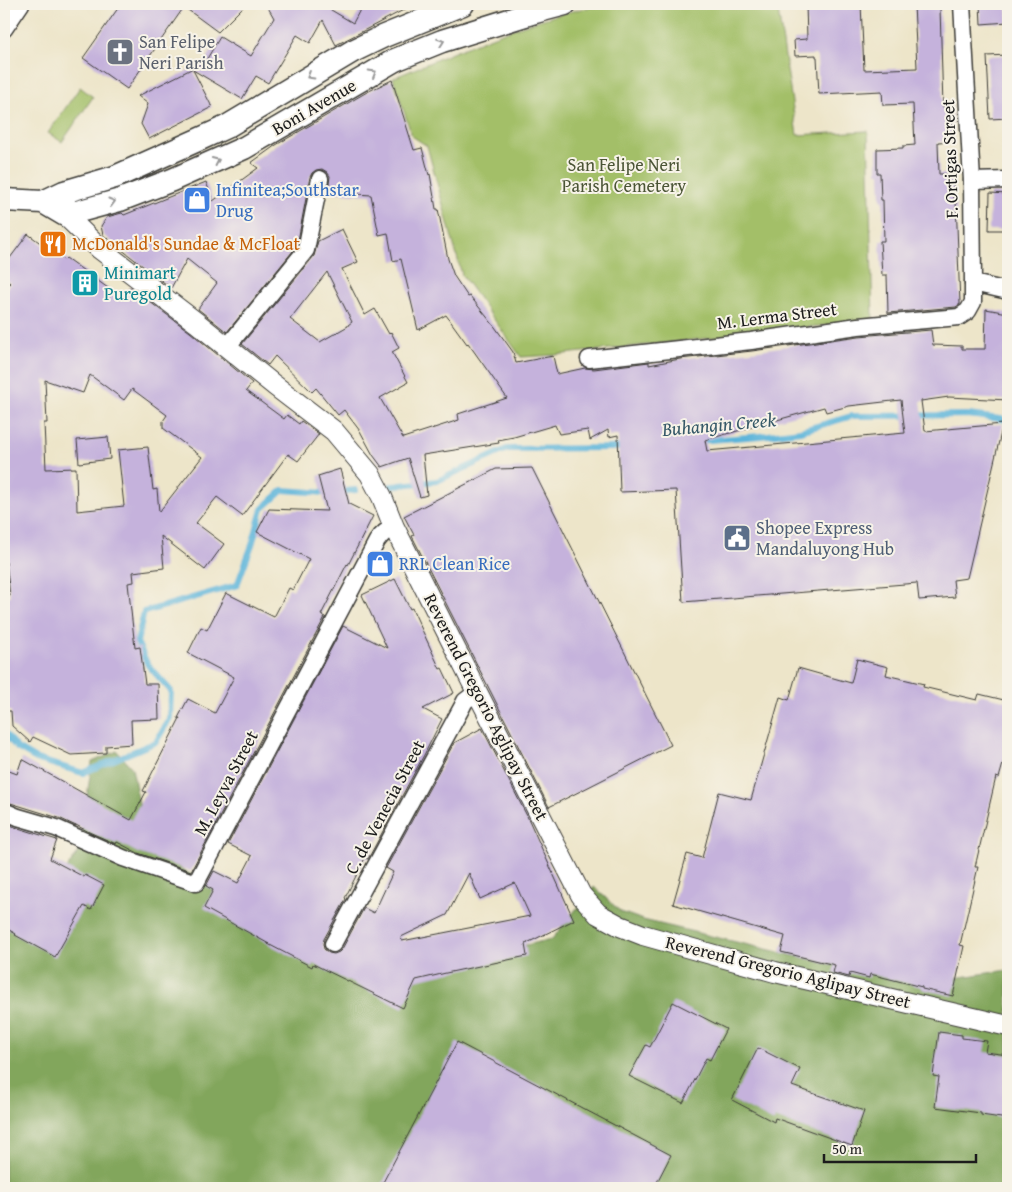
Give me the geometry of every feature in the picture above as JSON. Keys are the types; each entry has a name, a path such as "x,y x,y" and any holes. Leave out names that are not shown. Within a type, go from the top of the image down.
{"main road":[{"name":"Boni Avenue","path":"43,202 64,192 115,177 226,127 353,51 384,36 463,4"},
{"name":"Boni Avenue","path":"65,215 128,196 244,148 395,60 442,41 565,4"},
{"name":"Reverend Gregorio Aglipay Street","path":"4,200 43,202 65,215"}],"street":[{"path":"4,29 21,4"},
{"name":"F. Ortigas Street","path":"962,4 972,181 973,283 972,302 968,311"},
{"path":"226,347 306,250 320,179"},
{"path":"972,181 1008,180"},
{"path":"64,192 65,215"},
{"name":"Reverend Gregorio Aglipay Street","path":"65,215 100,249 334,431 370,474 394,527 476,692 581,895 598,914 620,926 643,935 763,969 1008,1026"},
{"path":"973,283 1008,291"},
{"name":"M. Lerma Street","path":"589,359 751,341 858,326 959,317 968,311"},
{"name":"M. Leyva Street","path":"4,811 56,828 123,858 196,883 377,541 382,534 394,527"},
{"name":"C. de Venecia Street","path":"333,944 462,707 470,696 476,692"}],"green space":[{"name":"San Felipe Neri Parish Cemetery","path":"609,4 777,4 797,135 868,131 873,320 555,355 521,357 462,275 427,146 412,136 393,78 499,34 553,16"},
{"path":"80,87 93,97 62,142 48,133"},
{"path":"117,751 132,768 145,834 168,860 324,960 392,996 440,965 552,939 594,887 621,912 643,920 914,984 1008,970 1008,1188 4,1188 4,912 10,881 64,873 79,851 92,762"}],"building":[{"name":"San Felipe Neri Parish","path":"121,4 246,4 218,32 184,7 127,89 83,58"},
{"path":"266,4 321,4 353,23 362,6 366,4 415,4 336,45 323,20 310,43 297,35 268,83 256,76 242,99 193,70 212,107 149,139 141,124 148,104 138,96 205,62 220,37 251,56 274,18"},
{"path":"806,4 861,4 864,70 917,68 914,4 937,4 937,8 940,8 943,107 952,106 953,141 938,142 939,174 953,174 954,200 956,200 960,304 956,307 888,313 887,275 882,275 880,241 884,241 883,200 881,200 880,173 877,173 877,149 903,148 903,146 915,145 913,104 883,105 882,91 819,94 816,55 795,56 794,40 807,39"},
{"path":"980,4 1007,4 1008,22 981,24"},
{"path":"1008,55 1008,118 990,119 987,56"},
{"path":"392,80 414,150 422,148 430,174 448,259 454,276 468,297 470,296 513,352 516,363 553,356 557,374 585,368 594,369 649,362 649,365 680,359 859,336 931,330 933,345 962,346 962,349 985,349 986,309 1008,313 1008,400 949,397 921,401 925,431 1003,424 967,578 953,580 955,597 919,600 917,583 683,602 676,490 620,492 618,435 609,437 608,430 590,440 588,430 559,434 555,425 498,440 499,443 423,455 427,495 420,497 408,458 382,467 360,431 344,410 338,415 316,388 312,392 275,356 268,365 242,344 314,256 318,241 342,229 358,262 342,269 365,315 375,309 389,334 391,332 399,348 392,352 408,382 380,398 403,438 459,420 458,414 507,398 446,315 418,330 401,259 393,261 388,233 379,235 371,195 328,192 330,176 322,169 316,170 310,177 297,246 227,332 198,309 217,283 187,259 171,288 103,235 101,226 107,217 122,213 124,215 206,182 213,201 258,168 251,163 276,145 367,92","holes":["327,272 352,322 320,342 290,319","901,400 905,433 707,451 705,440 824,407 826,412 849,406"]},
{"path":"990,193 1008,194 1008,230 989,230"},
{"path":"28,234 64,260 66,258 122,298 130,287 190,332 252,383 246,391 284,419 287,415 299,424 301,421 319,434 298,461 288,454 242,516 217,497 196,523 224,544 205,570 161,536 164,568 133,572 134,582 128,583 135,648 140,647 145,684 158,684 159,719 131,720 132,744 106,746 106,753 71,755 33,737 30,742 12,726 11,711 4,711 4,596 10,596 6,562 4,562 4,292 10,283 4,278 4,266","holes":["90,375 124,400 132,389 167,415 163,421 163,428 202,457 159,512 157,489 153,490 148,447 118,450 124,506 77,511 76,468 46,469 44,423 47,423 45,380 83,393"]},
{"path":"108,437 110,459 79,463 77,440"},
{"path":"532,468 671,745 549,807 412,536 414,535 404,516 496,469"},
{"path":"340,469 349,504 373,516 321,615 325,617 191,871 138,853 117,842 116,844 59,818 4,801 4,769 17,774 22,759 131,820 146,792 143,791 188,699 215,713 234,677 188,653 201,627 207,630 226,593 274,617 289,588 293,590 309,559 257,532 269,509 327,511 318,476"},
{"path":"395,579 410,609 412,608 440,669 442,668 454,693 423,709 442,719 368,859 365,858 346,899 324,939 324,949 334,954 339,952 364,908 374,913 393,872 386,868 454,743 482,728 528,818 574,920 525,944 527,956 416,980 403,1008 313,964 312,967 204,908 213,890 206,886 214,871 238,883 252,856 228,844 343,626 387,648 362,595","holes":["469,873 480,899 515,883 530,916 402,941 401,937 447,915"]},
{"path":"857,659 888,667 886,675 924,684 923,687 977,700 979,694 1008,701 1008,746 999,778 996,777 975,867 978,867 960,945 964,946 953,996 870,974 869,978 850,973 849,977 833,973 835,965 781,952 785,936 673,904 687,854 702,858 719,792 751,800 780,697 789,700 798,668 851,683"},
{"path":"4,822 57,840 50,859 104,885 91,910 84,906 55,957 4,927"},
{"path":"673,1002 726,1029 710,1060 706,1058 683,1103 629,1076 646,1045 650,1047"},
{"path":"939,1032 962,1035 962,1038 987,1041 985,1052 1008,1055 1008,1119 981,1115 981,1113 935,1107 939,1077 933,1076"},
{"path":"457,1042 671,1155 654,1188 380,1188"},
{"path":"758,1048 800,1069 792,1086 864,1111 852,1146 775,1118 774,1122 732,1100"}],"waterway":[{"name":"Buhangin Creek","path":"697,441 800,431 852,416 968,415 1008,420"},
{"name":"Buhangin Creek","path":"391,486 437,481 507,449 625,447"},
{"name":"Buhangin Creek","path":"4,733 17,748 36,759 83,773 156,742 170,718 171,691 148,665 137,642 144,612 237,585 252,545 262,509 283,490 326,493 356,490"}],"place":[{"name":"San Felipe Neri Parish","path":"120,52"},
{"name":"Infinitea;Southstar Drug","path":"197,200"},
{"name":"McDonald's Sundae & McFloat","path":"53,244"},
{"name":"Minimart Puregold","path":"85,283"},
{"name":"Shopee Express Mandaluyong Hub","path":"737,538"},
{"name":"RRL Clean Rice","path":"380,564"}]}
